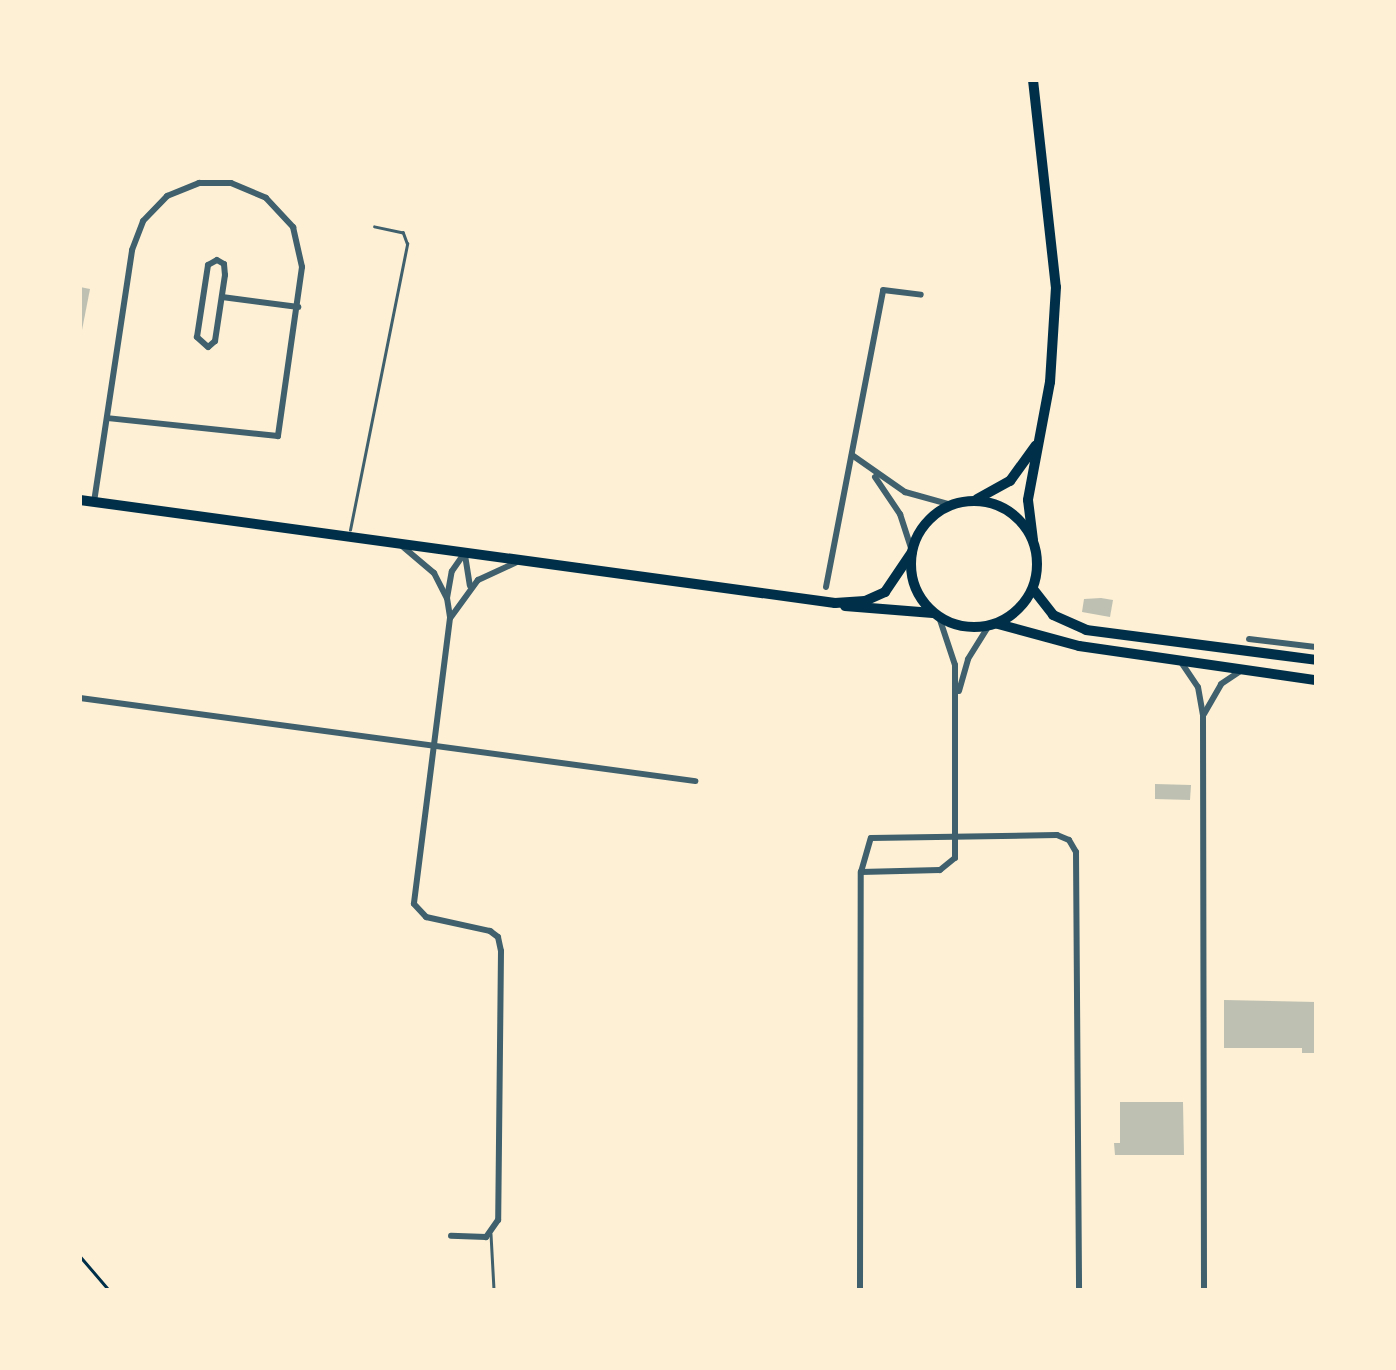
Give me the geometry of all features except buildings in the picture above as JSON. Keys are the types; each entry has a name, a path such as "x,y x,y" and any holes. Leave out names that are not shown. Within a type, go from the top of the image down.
{"main road":[{"path":"992,625 1018,610 1033,589 1038,570 1028,500 1050,382 1056,287 1033,80"},
{"path":"835,603 865,601 885,592 926,523 952,505 974,501 1010,482 1036,444"},
{"path":"80,500 835,603 859,610 936,615 968,627 1018,626 1079,646 1316,680"},
{"path":"974,501 1004,508 1022,522 1033,540"},
{"path":"912,552 916,589 936,615"},
{"path":"1033,589 1052,615 1086,630 1316,660"}],"street":[{"path":"94,502 133,244 146,216 174,192 192,184 224,182 256,192 275,206 298,241 302,272 277,438 108,418"},
{"path":"214,260 225,267 222,297 215,341 204,347 197,339 208,265 214,260"},
{"path":"826,588 883,290 921,296"},
{"path":"222,297 298,306"},
{"path":"852,454 872,472 919,498 952,505"},
{"path":"872,472 900,514 912,552"},
{"path":"400,544 434,573 447,598 450,618 413,902 426,917 486,929 500,942 499,1210 491,1233 477,1238 452,1236"},
{"path":"447,598 452,572 464,554"},
{"path":"464,554 470,588"},
{"path":"450,618 470,588 494,569 527,562"},
{"path":"861,872 940,870 954,861 956,702 952,649 936,615"},
{"path":"956,702 968,659 992,625"},
{"path":"1249,639 1316,646"},
{"path":"1178,660 1194,677 1203,715 1204,1290"},
{"path":"1203,715 1221,684 1244,668"},
{"path":"80,698 695,781"},
{"path":"860,1290 861,872 870,838 1057,836 1074,846 1079,1290"}],"lane":[{"path":"349,537 407,244 403,233 376,228"},
{"path":"491,1233 494,1290"}],"path":[{"path":"80,1256 109,1290"}]}
